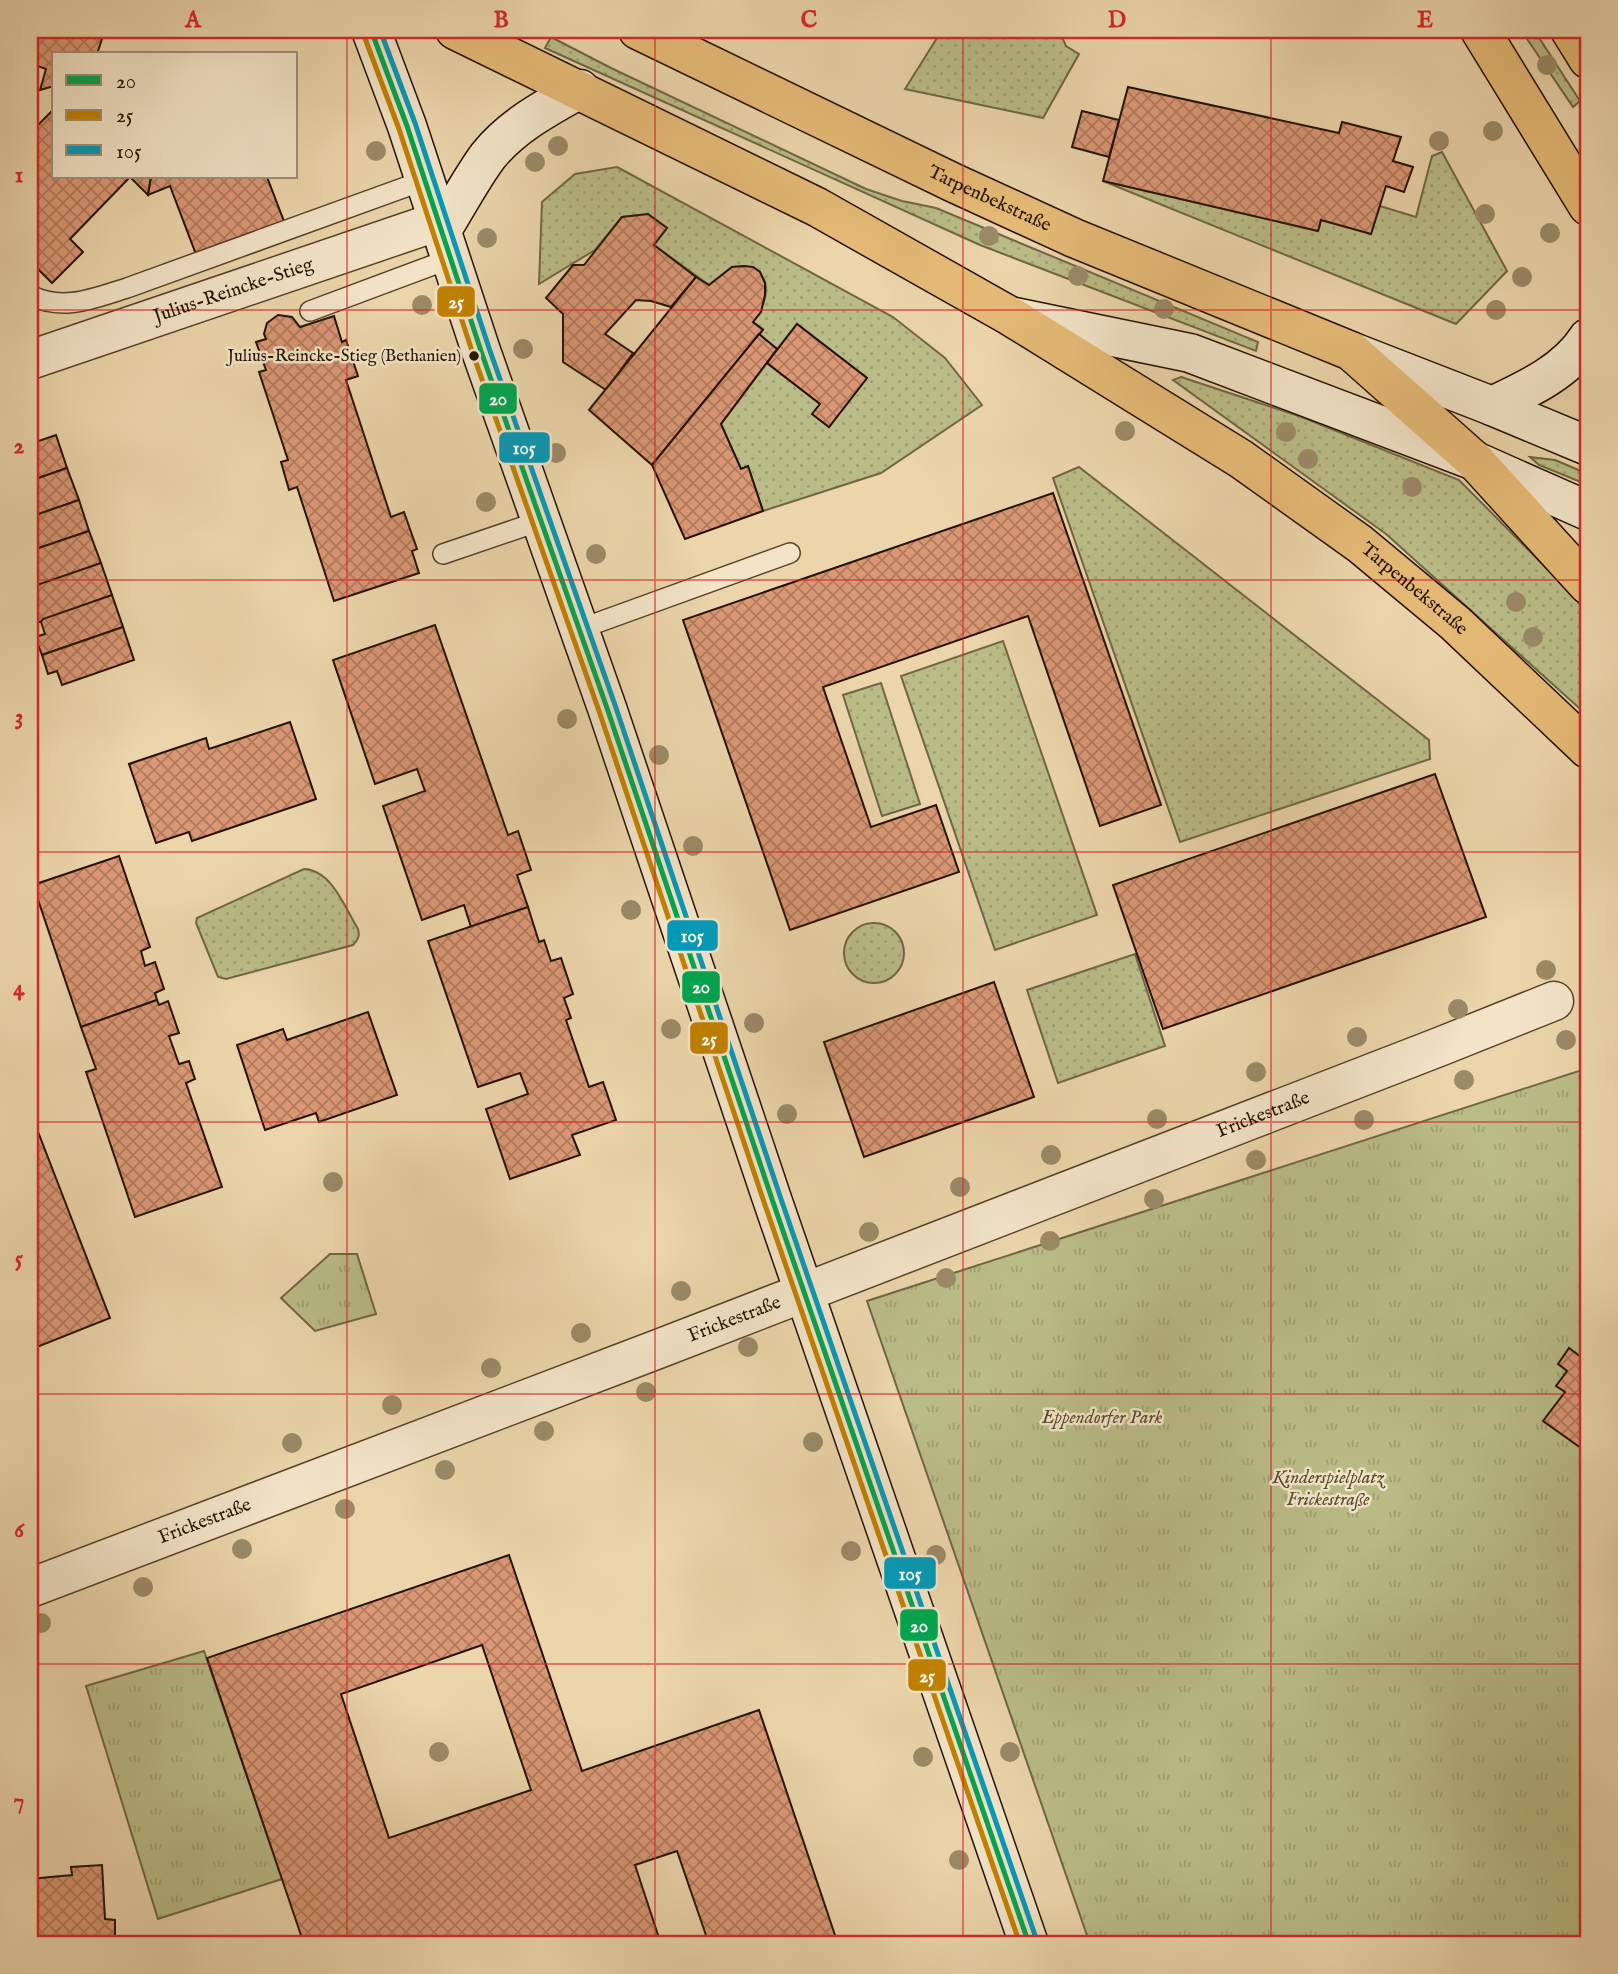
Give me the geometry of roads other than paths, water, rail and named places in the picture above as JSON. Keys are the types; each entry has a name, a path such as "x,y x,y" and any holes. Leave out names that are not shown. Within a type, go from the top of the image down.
{"main road":[{"name":"Tarpenbekstraße","path":"456,30 817,206 1010,316 1241,459 1360,544 1455,623 1588,749"},
{"name":"Tarpenbekstraße","path":"638,30 1074,238 1351,351 1475,461 1588,585"},
{"path":"1480,30 1588,206"},
{"path":"1570,30 1588,59"}],"street":[{"path":"371,30 425,180 540,521 580,629 1029,1944"},
{"path":"444,236 488,156 538,112 580,89"},
{"name":"Julius-Reincke-Stieg","path":"30,360 444,236"},
{"name":"Tarpenbekstraße","path":"1010,316 1190,353 1475,461 1588,511"},
{"path":"1492,406 1527,390 1552,374 1581,350 1588,338"},
{"name":"Tarpenbekstraße","path":"1351,351 1588,446"},
{"name":"Frickestraße","path":"30,1588 805,1292 1554,1000"}],"lane":[{"path":"30,295 49,302 79,303 425,180"},
{"path":"310,311 444,236"},
{"path":"443,554 540,521"},
{"path":"580,629 790,553"}],"place":[{"name":"Julius-Reincke-Stieg (Bethanien)","path":"474,356"}],"park label":[{"name":"Eppendorfer Park","path":"1102,1418"},
{"name":"Kinderspielplatz Frickestraße","path":"1328,1489"}]}
